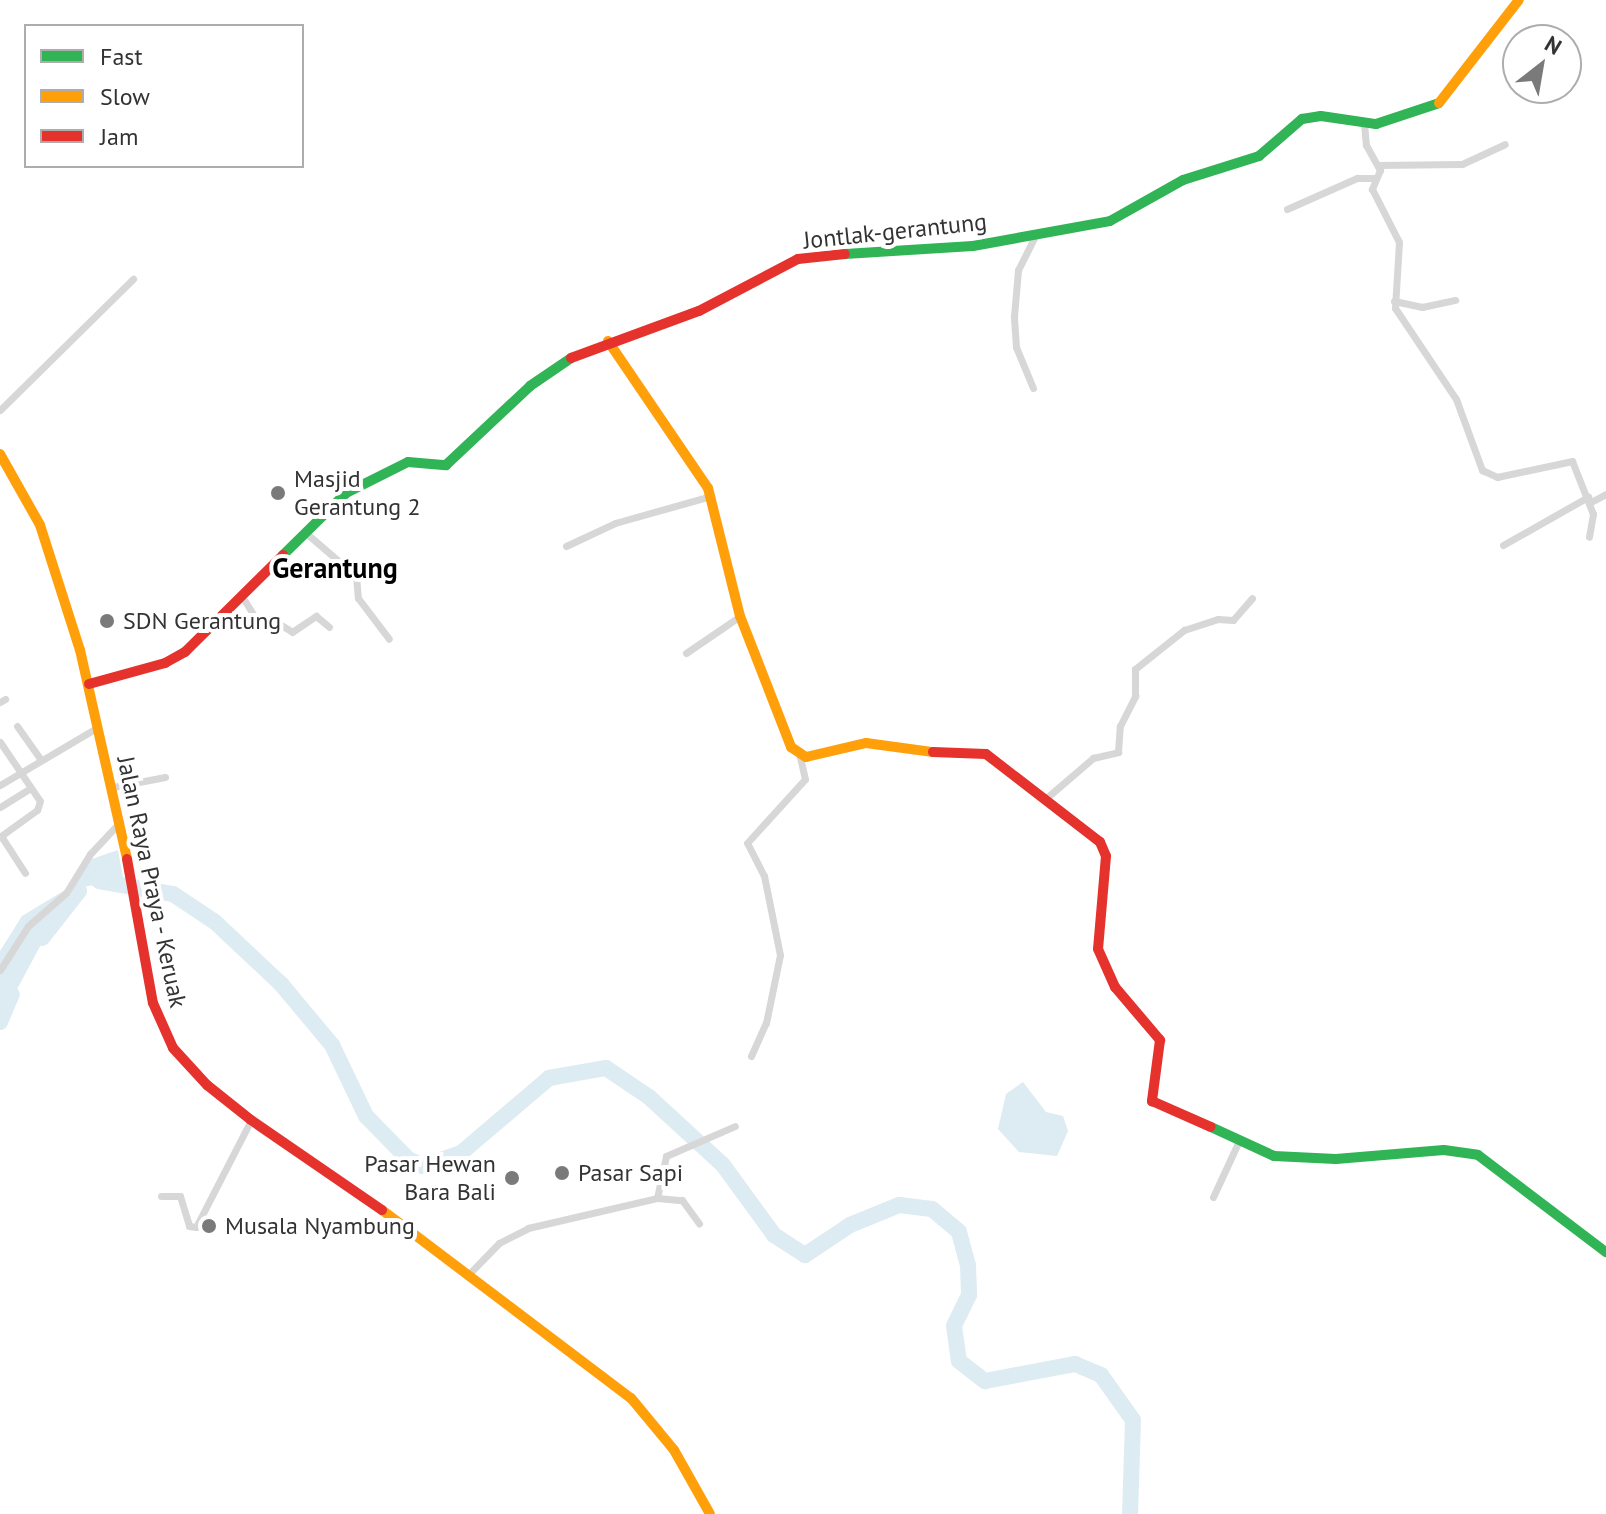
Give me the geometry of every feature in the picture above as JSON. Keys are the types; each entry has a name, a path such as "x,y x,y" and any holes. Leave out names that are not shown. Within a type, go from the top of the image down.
{"street":[{"name":"Jontlak-gerantung","path":"89,684 174,660 243,598 335,501 408,462 446,465 548,371 608,341 699,311 798,259 914,246 973,246 1121,218 1183,180 1259,156 1302,119 1321,116 1364,123 1412,116 1445,100 1487,36 1519,0"},
{"path":"1364,123 1366,145 1378,165 1372,189 1399,242 1394,301 1456,399 1485,474 1497,477 1567,459 1576,466 1594,520 1589,537"},
{"path":"1378,165 1462,164 1505,144"},
{"path":"1287,209 1357,178 1376,178"},
{"path":"1033,388 1016,347 1014,316 1018,270 1037,232"},
{"path":"0,410 133,279"},
{"path":"1394,301 1422,307 1455,300"},
{"path":"608,341 711,496 740,616 786,741 799,754 805,779 747,843 764,876 780,955 766,1023 751,1056"},
{"name":"Jalan Raya Praya - Keruak","path":"0,454 40,525 89,684 120,822 134,910 165,1034 207,1085 251,1120 361,1194 465,1277 643,1409 710,1514"},
{"path":"1503,545 1588,500 1606,494"},
{"path":"566,546 615,523 711,496"},
{"path":"306,533 356,576 358,598 389,639"},
{"path":"243,598 259,624 270,618 292,632 316,616 329,627"},
{"path":"1044,800 1093,758 1118,752 1120,726 1135,696 1135,669 1184,630 1218,619 1233,620 1252,598"},
{"path":"686,653 740,616"},
{"path":"17,726 41,760"},
{"path":"0,785 98,727"},
{"path":"0,742 31,788 39,807 1,836 25,873"},
{"path":"799,754 866,743 916,752 979,752 1095,836 1105,850 1098,949 1115,987 1160,1040 1152,1101 1238,1143 1274,1156 1317,1160 1430,1151 1472,1153 1606,1252"},
{"path":"113,787 165,777"},
{"path":"0,807 31,788"},
{"path":"0,970 28,926 66,893 90,854 120,822"},
{"path":"161,1196 179,1195 189,1226 196,1227 251,1120"},
{"path":"657,1198 666,1156 735,1126"},
{"path":"1213,1197 1238,1143"},
{"path":"465,1277 499,1243 528,1228 657,1198 682,1200 699,1223"}],"shaded area":[{"path":"118,850 124,883 87,886 60,909 0,1021 0,951 22,916 75,884 86,861"},
{"path":"1023,1082 1046,1112 1063,1116 1068,1131 1057,1156 1019,1152 998,1129 1006,1094"}],"waterway":[{"path":"99,881 173,894 215,922 281,984 332,1045 366,1116 408,1159 423,1166 461,1153 549,1078 606,1068 649,1097 723,1165 774,1235 805,1255 850,1225 899,1205 932,1209 959,1232 968,1265 969,1295 954,1326 959,1361 985,1381 1075,1364 1101,1375 1133,1420 1130,1514"},
{"path":"42,938 79,891"},
{"path":"0,1022 12,994"}],"traffic: fast":[{"path":"845,254 973,246 1110,221 1183,180 1259,156 1302,119 1321,116 1376,124 1439,103"},
{"path":"283,555 346,493 408,462 446,465 530,386 571,358"},
{"path":"1211,1127 1274,1156 1336,1159 1444,1150 1478,1155 1606,1252"}],"traffic: slow":[{"path":"1439,103 1519,0"},
{"path":"608,341 708,488 740,616 791,747 806,757 866,743 933,752"},
{"path":"0,454 40,525 80,650 127,859"},
{"path":"382,1210 631,1398 674,1450 710,1514"}],"traffic: jam":[{"path":"571,358 699,311 798,259 845,254"},
{"path":"89,684 165,663 185,652 283,555"},
{"path":"933,752 986,754 1100,842 1106,856 1098,949 1115,987 1160,1040 1152,1101 1211,1127"},
{"path":"127,859 153,1003 173,1048 207,1085 251,1120 382,1210"}],"place":[{"name":"Masjid Gerantung 2","path":"278,493"},
{"name":"SDN Gerantung","path":"107,621"},
{"name":"Pasar Sapi","path":"562,1173"},
{"name":"Pasar Hewan Bara Bali","path":"512,1178"},
{"name":"Musala Nyambung","path":"209,1226"}],"district":[{"name":"Gerantung","path":"335,568"}]}
